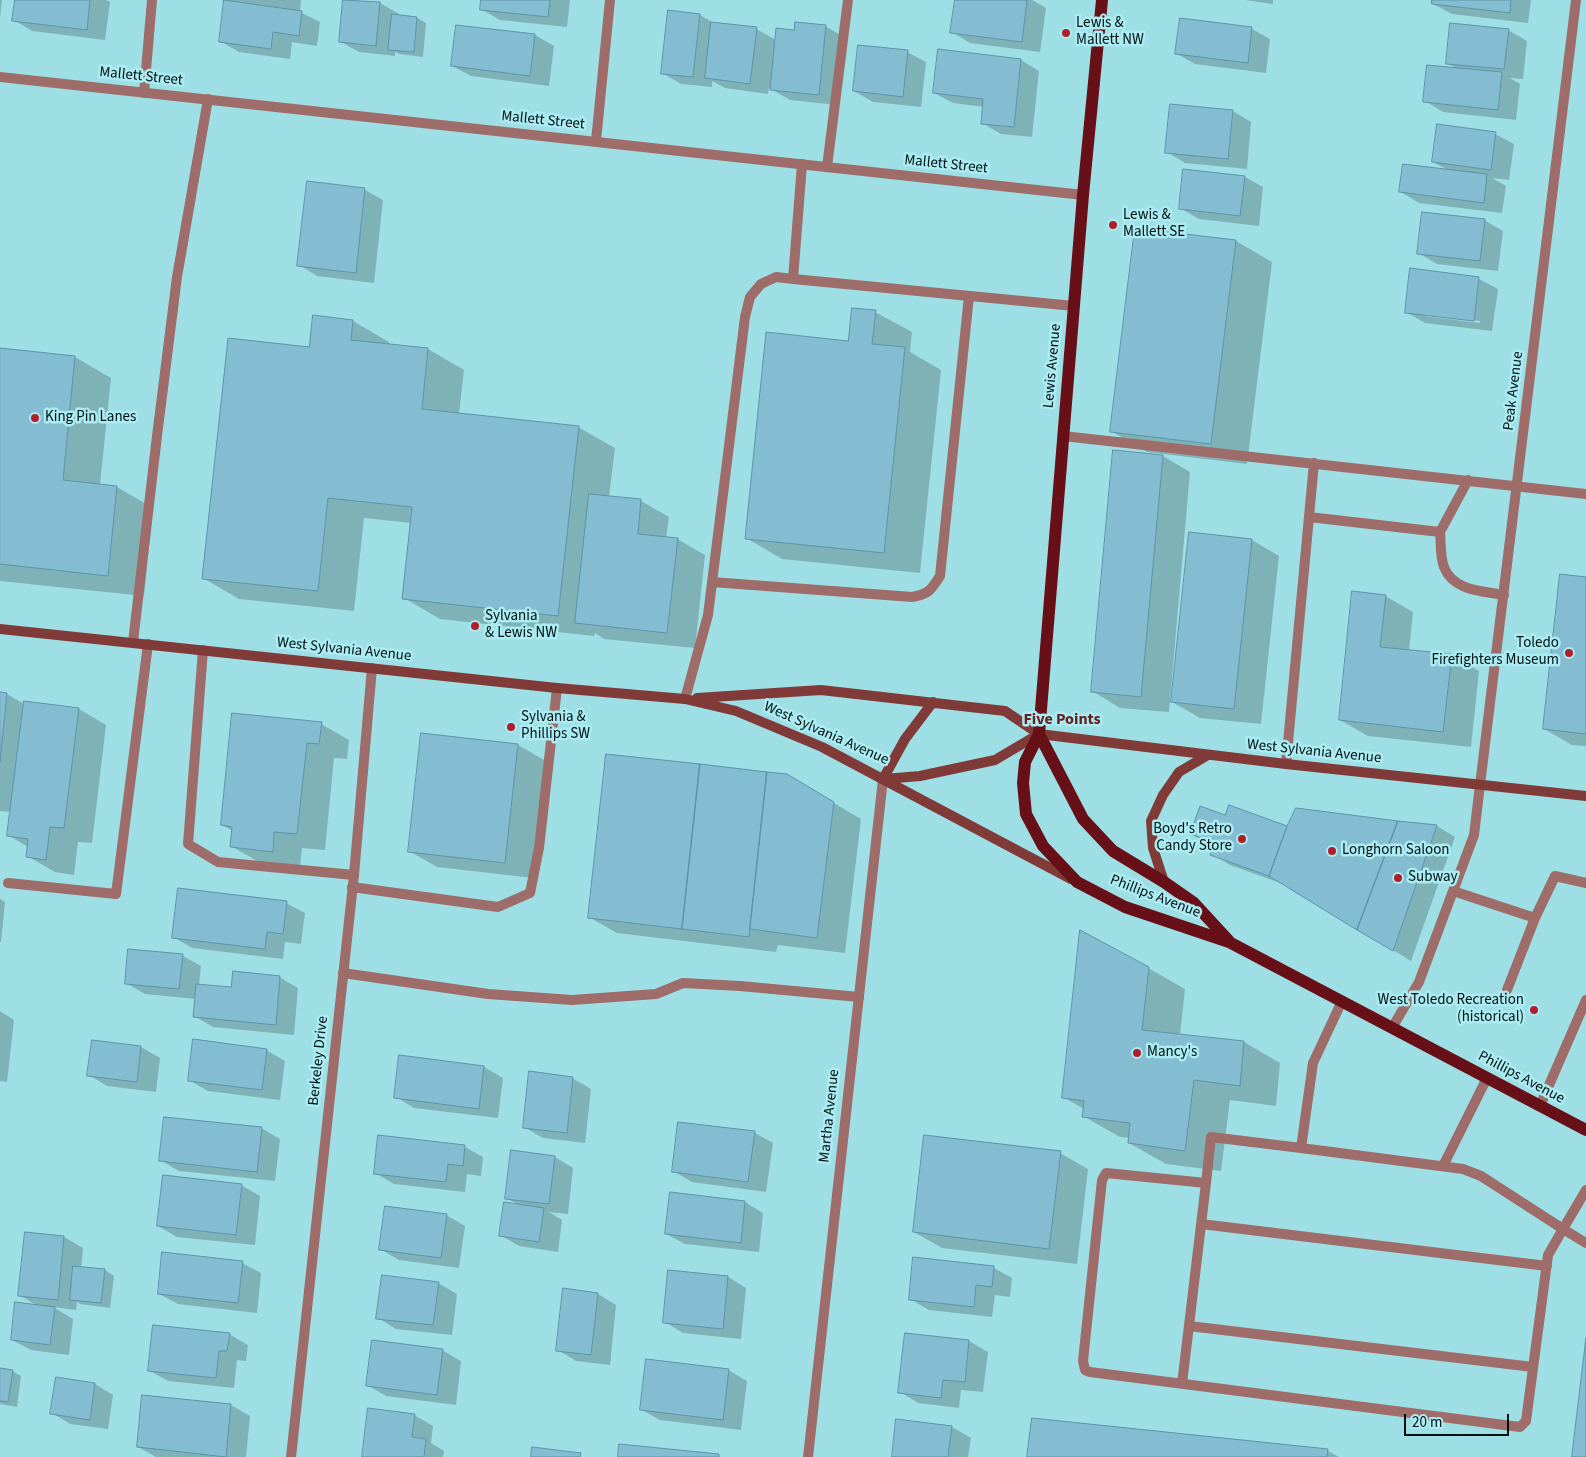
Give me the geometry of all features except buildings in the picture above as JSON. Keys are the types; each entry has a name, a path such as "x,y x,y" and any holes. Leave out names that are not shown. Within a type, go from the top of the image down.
{"main road":[{"name":"Lewis Avenue","path":"1039,734 1083,194 1102,0"},
{"name":"West Sylvania Avenue","path":"0,629 557,688 685,699 736,710 822,747 883,779 920,776 995,760 1039,734"},
{"name":"West Sylvania Avenue","path":"685,699 821,690 933,702 1005,711 1039,734 1286,764 1586,796"},
{"path":"933,702 906,739 883,779 1076,882"},
{"name":"Phillips Avenue","path":"1039,734 1083,819 1113,851 1194,903 1229,942"},
{"name":"Phillips Avenue","path":"1039,734 1025,762 1023,783 1026,814 1043,846 1076,882 1125,907 1229,942 1586,1130"},
{"path":"1164,882 1153,848 1151,821 1163,795 1180,772 1208,755"}],"street":[{"path":"144,93 152,0"},
{"path":"596,141 610,0"},
{"path":"827,167 848,0"},
{"name":"Peak Avenue","path":"1392,1028 1419,982 1474,836 1576,0"},
{"name":"Mallett Street","path":"0,77 1083,194"},
{"path":"133,642 156,436 176,287 208,99"},
{"path":"793,279 802,164"},
{"path":"685,699 708,615 745,317 750,297 761,284 776,278 793,279 1074,306"},
{"path":"712,582 912,597 926,594 933,588 940,576 969,296"},
{"path":"1063,436 1586,494"},
{"path":"1286,764 1314,463"},
{"path":"1468,480 1440,532 1444,567 1452,580 1464,587 1504,595"},
{"path":"1309,517 1440,532"},
{"path":"8,883 116,894 148,644"},
{"path":"203,650 188,844 218,862 354,875"},
{"name":"Berkeley Drive","path":"291,1457 354,875 372,668"},
{"path":"352,887 498,908 530,893 539,848 557,688"},
{"name":"Martha Avenue","path":"808,1457 883,779"},
{"path":"1507,990 1555,876 1586,883"},
{"path":"1453,891 1536,918"},
{"path":"343,974 488,994 572,1000 656,994 683,983 740,986 859,997"},
{"path":"1540,1106 1586,1000"},
{"path":"1301,1148 1312,1062 1342,1001"},
{"path":"1443,1166 1487,1078"},
{"path":"1182,1384 1211,1137 1463,1169 1481,1176 1586,1243"},
{"path":"1206,1183 1106,1173 1102,1180 1083,1366 1085,1370 1516,1428 1524,1426 1526,1421 1548,1255 1586,1190"},
{"path":"1201,1224 1546,1266"},
{"path":"1189,1326 1533,1367"}],"place":[{"name":"Lewis & Mallett NW","path":"1066,33"},
{"name":"Lewis & Mallett SE","path":"1113,225"},
{"name":"King Pin Lanes","path":"35,418"},
{"name":"Sylvania & Lewis NW","path":"475,626"},
{"name":"Toledo Firefighters Museum","path":"1569,653"},
{"name":"Sylvania & Phillips SW","path":"511,727"},
{"name":"Boyd's Retro Candy Store","path":"1242,839"},
{"name":"Longhorn Saloon","path":"1332,851"},
{"name":"Subway","path":"1398,878"},
{"name":"West Toledo Recreation (historical)","path":"1534,1010"},
{"name":"Mancy's","path":"1137,1053"}],"district":[{"name":"Five Points","path":"1062,720"}]}
